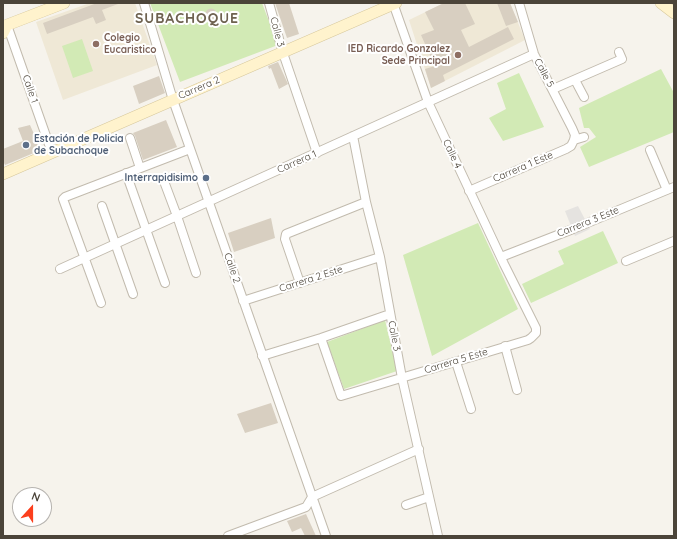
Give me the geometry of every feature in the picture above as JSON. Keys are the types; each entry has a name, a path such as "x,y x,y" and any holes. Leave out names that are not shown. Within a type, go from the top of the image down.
{"street":[{"path":"5,29 64,3"},
{"name":"Calle 2","path":"144,3 173,100 262,356 326,533"},
{"name":"Calle 3","path":"269,3 283,53 317,153"},
{"name":"Carrera 2","path":"3,174 283,53 394,3"},
{"name":"Calle 4","path":"394,3 428,102 469,191 523,301"},
{"name":"Calle 5","path":"519,3 534,54 572,128 575,135 574,140"},
{"path":"662,3 674,13"},
{"name":"Calle 1","path":"5,29 52,153"},
{"path":"553,90 622,59 619,52"},
{"name":"Carrera 1","path":"60,269 534,54"},
{"path":"575,80 584,97"},
{"name":"Calle 3","path":"353,136 366,202 380,257 402,378 438,536"},
{"name":"Carrera 1 Este","path":"469,191 566,149 571,146 574,140 584,136"},
{"path":"130,138 140,168"},
{"path":"101,303 83,258 63,199 190,149"},
{"path":"650,150 670,188"},
{"path":"126,174 165,283"},
{"path":"165,184 196,273"},
{"name":"Carrera 3 Este","path":"501,257 573,229 670,188"},
{"path":"300,283 285,239 286,234 366,202"},
{"path":"102,206 133,294"},
{"path":"626,261 674,241"},
{"name":"Carrera 2 Este","path":"243,300 380,257"},
{"name":"Carrera 5 Este","path":"321,338 341,396 531,338 536,333 536,328 523,301"},
{"path":"262,356 321,338 390,314"},
{"path":"505,346 517,390"},
{"path":"456,362 471,408"},
{"path":"228,536 306,507 312,497 419,449"},
{"path":"406,505 429,496"}],"shaded area":[{"name":"Colegio Eucaristico","path":"90,3 135,3 157,65 63,100 36,22"},
{"name":"IED Ricardo Gonzalez Sede Principal","path":"444,3 510,3 525,40 431,88 409,20"},
{"path":"578,206 590,229 575,236 565,211"}],"green space":[{"path":"150,3 262,3 278,45 180,82"},
{"path":"82,39 93,71 73,78 62,46"},
{"path":"661,69 674,93 674,132 589,167 580,147 596,137 589,128 584,128 579,108"},
{"path":"519,73 544,127 503,141 489,118 506,109 497,83"},
{"path":"478,223 518,309 432,356 403,255"},
{"path":"603,231 618,263 531,303 522,284 564,264 558,251"},
{"path":"385,320 397,371 344,389 327,342"}],"building":[{"path":"97,3 118,4 102,10 106,20 96,24 93,17 47,34 43,23"},
{"path":"275,3 289,3 299,34 287,38"},
{"path":"444,3 465,3 475,24 461,30 469,47 508,27 514,39 443,75 445,81 431,88 425,69 435,66 421,35 434,30 425,12"},
{"path":"497,3 510,3 518,22 506,26"},
{"path":"209,9 213,9 215,10 215,18 209,19 206,16 206,12"},
{"path":"278,62 288,84 279,89 271,68 269,69 268,66"},
{"path":"159,76 165,93 139,104 133,86"},
{"path":"166,120 177,147 143,160 133,133"},
{"name":"Estación de Policia de Subachoque","path":"30,125 41,150 5,165 3,161 3,149 23,141 18,128"},
{"path":"271,218 275,238 234,252 228,233"},
{"path":"271,403 278,423 245,433 237,414"},
{"path":"306,514 316,536 305,536 301,528 292,532 287,521"}],"place":[{"name":"Colegio Eucaristico","path":"96,44"},
{"name":"IED Ricardo Gonzalez Sede Principal","path":"458,55"},
{"name":"Estación de Policia de Subachoque","path":"26,145"},
{"name":"Interrapidisimo","path":"206,178"}],"district":[{"name":"SUBACHOQUE","path":"187,19"}]}
